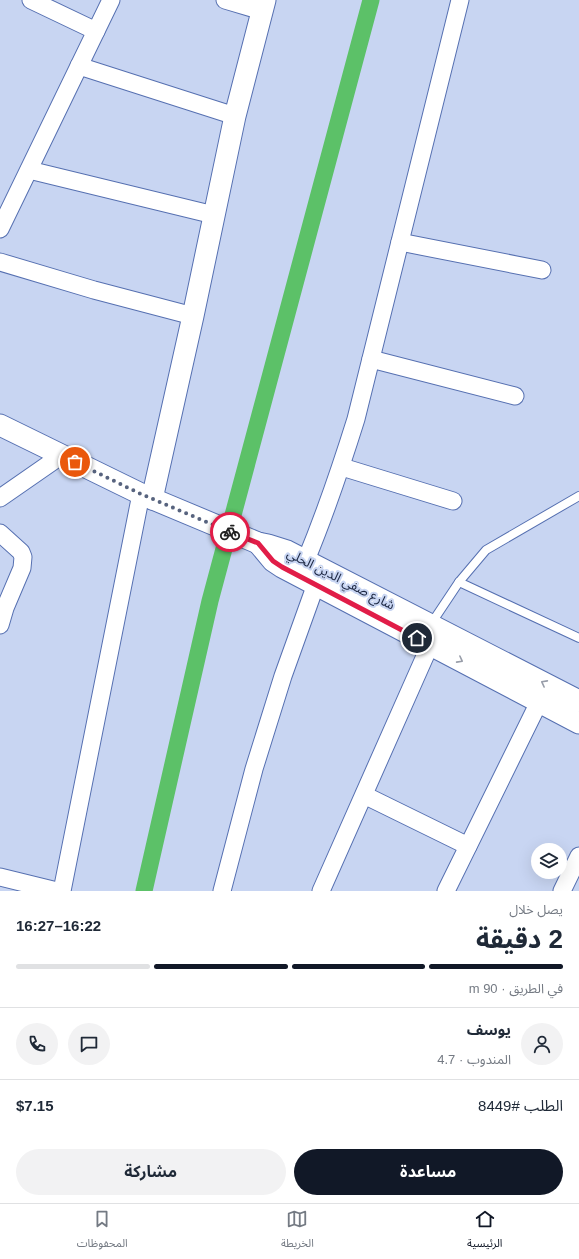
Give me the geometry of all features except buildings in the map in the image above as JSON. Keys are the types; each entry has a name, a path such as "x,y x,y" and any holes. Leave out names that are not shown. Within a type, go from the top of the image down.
{"street":[{"path":"30,0 96,31"},
{"path":"0,229 111,0"},
{"path":"62,891 146,497 192,316 234,116 264,5 226,0"},
{"path":"306,560 342,467 356,419 460,0"},
{"path":"79,66 234,116"},
{"path":"29,170 214,215"},
{"path":"400,242 542,270"},
{"path":"0,262 94,290 192,316"},
{"path":"371,359 515,396"},
{"path":"0,425 146,497 249,540"},
{"path":"0,498 62,455"},
{"path":"342,467 453,501"},
{"path":"0,533 21,552 23,557 22,568 2,610 0,625"},
{"name":"شارع صفي الدين الحلي","path":"249,540 282,549 306,560 430,634 539,702 579,723"},
{"name":"شارع صفي الدين الحلي","path":"249,540 282,567 316,584 579,701"},
{"path":"222,891 254,769 283,676 316,584"},
{"path":"321,891 364,794 430,634"},
{"path":"446,891 539,702"},
{"path":"364,794 468,846"},
{"path":"562,891 579,856"},
{"path":"0,877 57,891"}],"lane":[{"path":"430,634 459,582 486,550 579,496"},
{"path":"459,582 579,638"}],"waterway":[{"path":"144,891 210,601 371,0"}],"way so far":[{"path":"75,462 141,494 230,532"}],"route":[{"path":"230,532 258,543 264,553 282,567 417,638"}]}
